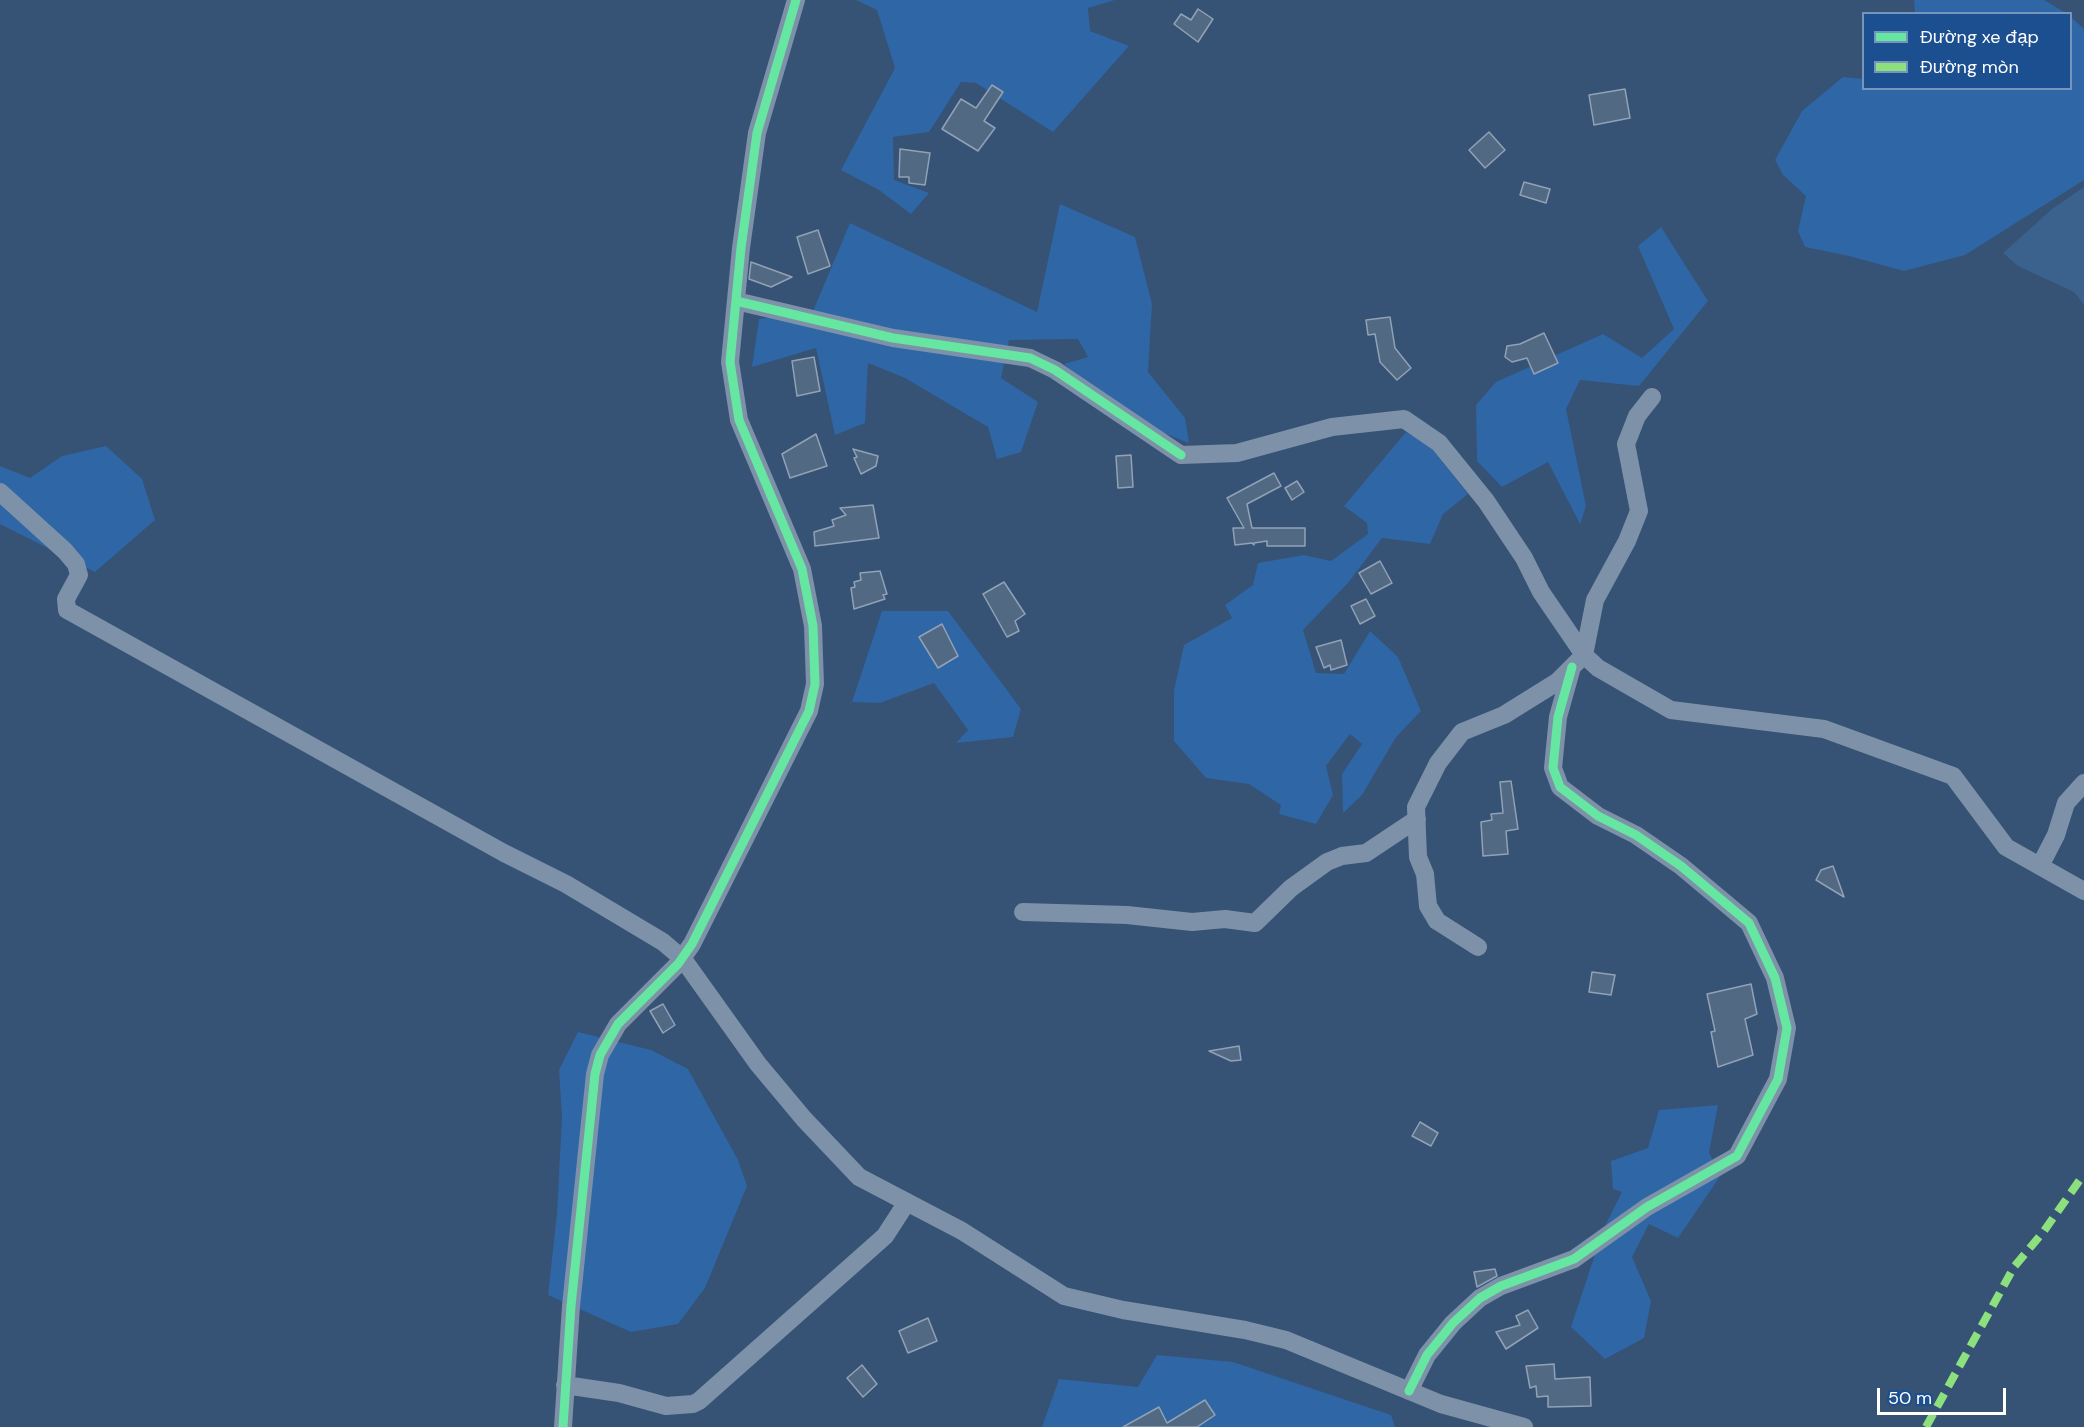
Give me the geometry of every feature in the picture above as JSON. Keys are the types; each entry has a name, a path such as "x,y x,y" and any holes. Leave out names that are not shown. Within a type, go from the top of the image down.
{"street":[{"path":"563,1427 571,1306 595,1074 600,1055 618,1024 682,959 809,711 815,684 813,627 802,569 739,420 730,363 756,133 796,0"},
{"path":"736,301 893,338 1030,358 1055,370 1181,455 1237,453 1332,427 1404,419 1439,443 1486,501 1524,558 1578,661 1598,668 1671,710 1824,729 1953,776 2006,847 2084,891"},
{"path":"1409,1391 1427,1355 1453,1323 1480,1298 1501,1286 1574,1259 1647,1207 1737,1156 1778,1079 1787,1028 1775,978 1749,923 1681,866 1636,835 1598,816 1560,787 1553,768 1558,717 1578,661 1595,600 1627,541 1639,511 1626,444 1637,416 1652,397"},
{"path":"0,492 65,551 76,564 79,575 66,599 67,610 650,932 682,959 758,1064 842,1162 859,1178 962,1231 1064,1296 1123,1310 1245,1330 1286,1340 1409,1391 1524,1427"},
{"path":"1478,947 1437,921 1428,906 1425,874 1418,856 1416,807 1449,746 1462,732 1504,715 1557,682 1578,661"},
{"path":"2040,866 2056,835 2066,803 2084,783"},
{"path":"1023,912 1127,915 1192,922 1225,919 1255,923 1291,888 1327,862 1342,856 1366,853 1417,819"},
{"path":"565,1385 619,1393 666,1406 685,1406 699,1401 885,1236 907,1202"}],"shaded area":[{"path":"856,0 1115,0 1088,8 1090,31 1129,46 1053,132 976,83 961,82 929,132 893,137 894,180 929,193 911,214 879,190 841,170 895,68 877,10"},
{"path":"1914,0 2044,0 2064,12 1915,12"},
{"path":"2072,18 2084,29 2084,180 1965,255 1904,271 1805,247 1798,231 1806,196 1783,175 1775,160 1802,111 1843,77 1862,79 1862,90 2072,90"},
{"path":"2084,187 2084,305 2074,292 2018,266 2003,253 2052,209"},
{"path":"1060,204 1135,237 1152,304 1148,372 1185,418 1189,443 1128,419 1064,364 1088,357 1078,339 1009,340 1001,378 1038,402 1021,452 997,459 988,427 905,378 868,363 865,423 835,435 816,348 752,367 759,319 813,311 850,223 1037,312"},
{"path":"1661,227 1708,301 1639,386 1580,380 1566,409 1586,506 1580,524 1548,462 1502,487 1477,461 1476,405 1496,382 1603,334 1642,358 1674,329 1638,246"},
{"path":"1406,432 1429,445 1468,494 1443,514 1430,544 1382,538 1348,583 1303,630 1316,673 1344,674 1370,631 1398,657 1421,711 1396,737 1362,795 1343,813 1342,774 1362,744 1350,734 1326,766 1333,795 1316,824 1279,814 1281,805 1249,784 1206,778 1174,741 1174,690 1184,645 1232,618 1225,605 1253,585 1258,563 1304,555 1331,561 1368,534 1367,523 1344,506"},
{"path":"106,446 142,479 155,520 95,572 0,524 0,466 30,478 62,456"},
{"path":"882,611 948,611 1021,709 1013,737 956,743 968,730 934,683 880,703 852,702"},
{"path":"578,1032 651,1050 688,1069 738,1160 747,1186 705,1288 678,1324 631,1332 548,1295 557,1213 562,1117 559,1070"},
{"path":"1718,1105 1709,1153 1721,1175 1678,1238 1649,1224 1632,1257 1651,1301 1644,1338 1605,1359 1571,1327 1603,1230 1622,1192 1613,1189 1611,1161 1648,1148 1659,1110"},
{"path":"1157,1355 1233,1362 1391,1415 1395,1427 1042,1427 1059,1379 1138,1387"}],"building":[{"path":"1198,9 1213,19 1198,42 1174,24 1181,14 1191,20"},
{"path":"992,85 1003,92 984,121 995,128 978,151 942,129 961,99 976,108"},
{"path":"1625,89 1630,118 1594,125 1589,95"},
{"path":"1489,132 1505,150 1485,168 1469,150"},
{"path":"900,149 930,153 925,185 909,183 909,177 899,177"},
{"path":"1524,182 1550,189 1546,203 1520,195"},
{"path":"818,230 830,266 808,274 797,237"},
{"path":"751,262 792,277 771,287 749,279"},
{"path":"1390,317 1395,348 1411,368 1397,380 1380,362 1375,334 1368,335 1366,320"},
{"path":"1544,333 1558,363 1534,374 1527,358 1512,362 1505,357 1507,346 1520,344"},
{"path":"814,357 820,391 797,396 792,361"},
{"path":"816,434 827,466 790,478 782,454"},
{"path":"853,449 878,456 876,466 861,474"},
{"path":"1131,455 1133,487 1118,488 1116,456"},
{"path":"1274,473 1281,486 1247,504 1252,528 1305,528 1305,546 1267,546 1267,541 1254,543 1254,545 1252,543 1235,545 1233,528 1244,528 1227,498"},
{"path":"1297,481 1304,492 1292,500 1285,488"},
{"path":"873,505 879,538 815,546 814,532 834,526 832,520 846,515 840,508"},
{"path":"1380,561 1392,583 1371,594 1359,573"},
{"path":"880,571 887,594 883,595 885,599 854,609 851,588 855,587 854,582 861,580 860,573"},
{"path":"1004,582 1025,614 1015,621 1019,631 1007,637 983,594"},
{"path":"1366,599 1375,616 1360,624 1351,606"},
{"path":"942,624 958,656 938,668 919,637"},
{"path":"1341,640 1347,665 1331,670 1330,665 1324,668 1316,647"},
{"path":"1511,781 1518,829 1506,831 1508,854 1483,856 1481,822 1492,820 1491,814 1503,813 1500,782"},
{"path":"1833,866 1844,897 1816,880 1821,870"},
{"path":"1592,972 1615,975 1611,995 1589,992"},
{"path":"1751,984 1757,1014 1745,1019 1753,1055 1718,1067 1711,1032 1715,1031 1707,994"},
{"path":"663,1004 675,1025 663,1033 650,1011"},
{"path":"1239,1046 1241,1060 1231,1061 1209,1051"},
{"path":"1420,1122 1438,1133 1431,1146 1412,1136"},
{"path":"1495,1269 1497,1276 1477,1287 1474,1272"},
{"path":"1528,1310 1538,1328 1506,1349 1496,1332 1520,1325 1516,1316"},
{"path":"928,1318 937,1341 908,1353 899,1331"},
{"path":"1554,1364 1555,1379 1590,1377 1591,1406 1548,1407 1548,1396 1537,1397 1536,1386 1530,1388 1526,1366"},
{"path":"862,1365 877,1384 863,1397 847,1378"},
{"path":"1205,1400 1215,1415 1197,1427 1123,1427 1159,1407 1167,1423"}],"marked path":[{"path":"1926,1427 2014,1267 2044,1231 2084,1174"}],"cycle path":[{"path":"563,1427 571,1306 595,1074 600,1055 618,1024 678,964 692,944 809,711 815,684 813,626 802,569 739,420 730,362 741,248 757,133 796,0"},
{"path":"736,301 893,338 1030,358 1055,370 1181,455"},
{"path":"1409,1391 1427,1355 1453,1323 1480,1298 1501,1286 1574,1259 1647,1207 1737,1156 1778,1079 1787,1028 1775,978 1749,923 1681,866 1636,835 1598,816 1560,787 1553,768 1558,717 1572,667"}]}
